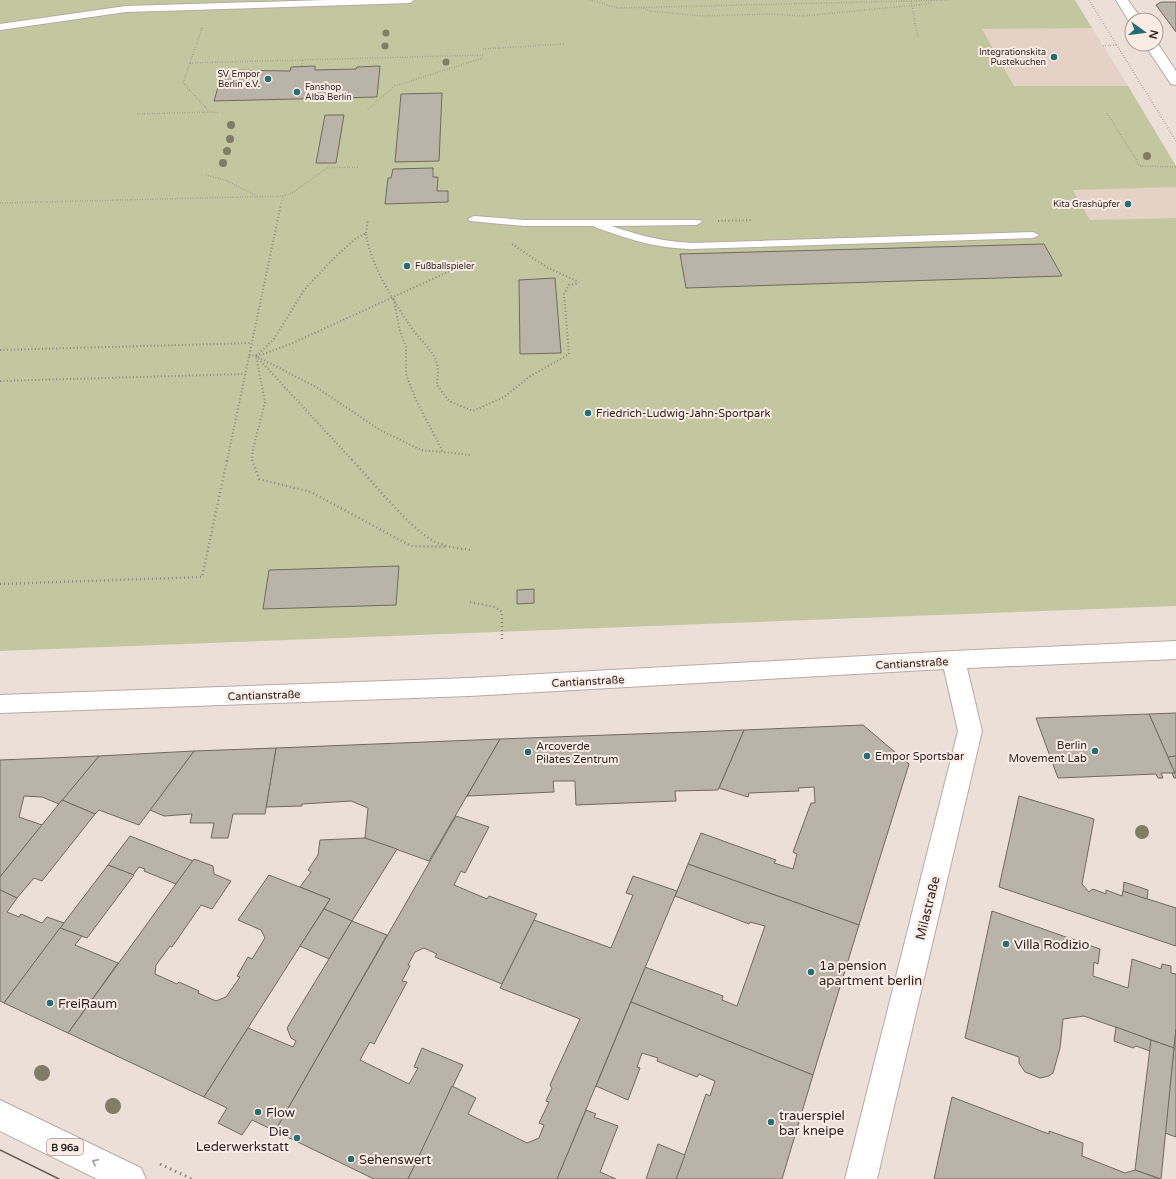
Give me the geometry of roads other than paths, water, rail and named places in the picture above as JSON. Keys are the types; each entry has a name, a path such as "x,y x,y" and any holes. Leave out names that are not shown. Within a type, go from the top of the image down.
{"street":[{"path":"1122,0 1130,12"},
{"path":"1157,52 1176,80"},
{"name":"Cantianstraße","path":"0,704 469,687 953,660 1176,650"},
{"name":"Milastraße","path":"861,1179 970,731 953,660"},
{"name":"B 96a","path":"0,1115 130,1179"}],"lane":[{"path":"0,27 126,8 410,0"},
{"path":"474,220 524,222 696,222"},
{"path":"596,222 601,226 646,241 667,245 692,246 1033,236"}],"tram line":[{"path":"0,1150 59,1179"}],"place":[{"name":"Integrationskita Pustekuchen","path":"1054,57"},
{"name":"SV Empor Berlin e.V.","path":"268,79"},
{"name":"Fanshop Alba Berlin","path":"297,92"},
{"name":"Kita Grashüpfer","path":"1128,204"},
{"name":"Fußballspieler","path":"407,266"},
{"name":"Friedrich-Ludwig-Jahn-Sportpark","path":"588,413"},
{"name":"Berlin Movement Lab","path":"1095,751"},
{"name":"Arcoverde Pilates Zentrum","path":"528,752"},
{"name":"Empor Sportsbar","path":"867,756"},
{"name":"Villa Rodizio","path":"1006,944"},
{"name":"1a pension apartment berlin","path":"811,972"},
{"name":"FreiRaum","path":"50,1003"},
{"name":"Flow","path":"258,1112"},
{"name":"trauerspiel bar kneipe","path":"771,1122"},
{"name":"Die Lederwerkstatt","path":"297,1138"},
{"name":"Sehenswert","path":"351,1159"}]}
